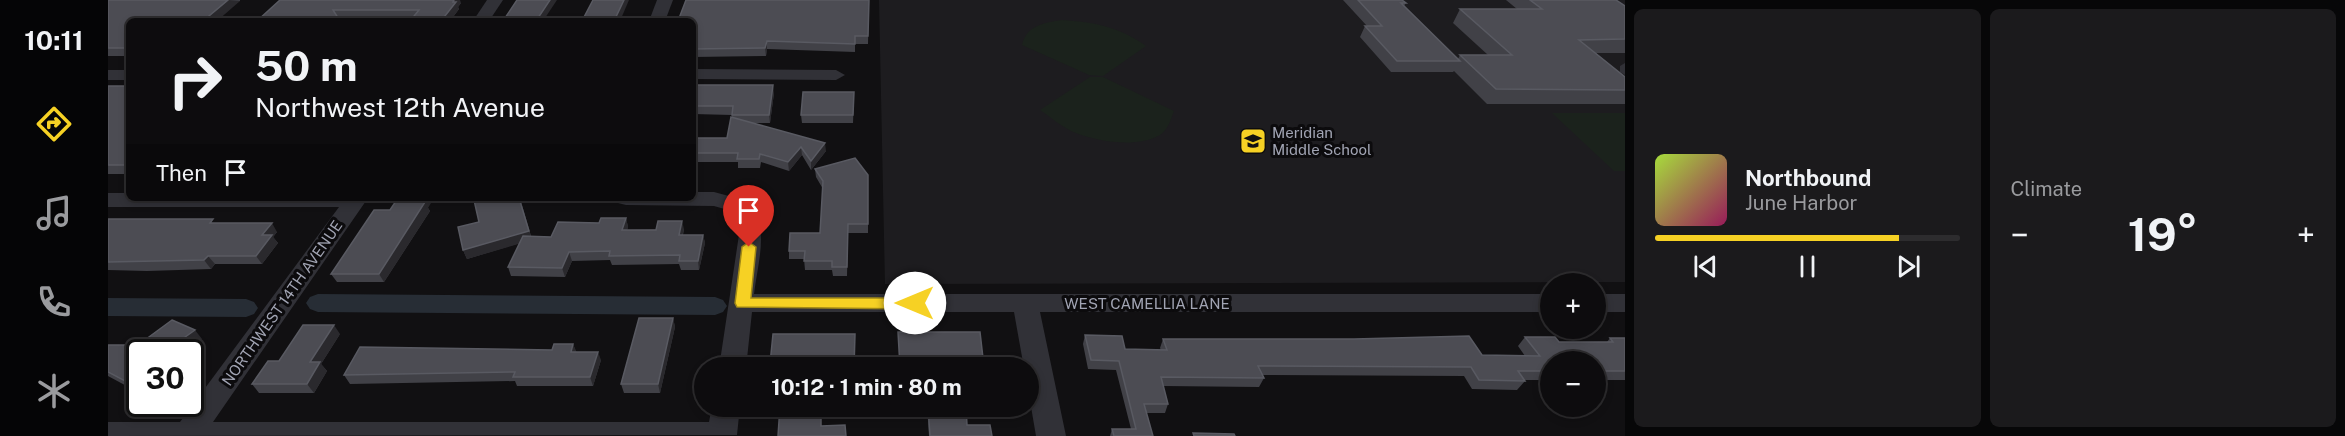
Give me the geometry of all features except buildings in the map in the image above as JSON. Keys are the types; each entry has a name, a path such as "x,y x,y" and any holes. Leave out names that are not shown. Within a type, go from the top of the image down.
{"street":[{"path":"483,18 495,0"},
{"path":"658,18 665,0"},
{"path":"696,74 836,75"},
{"path":"108,75 126,75"},
{"path":"696,199 714,199 743,207 749,217 751,228 734,357"},
{"path":"108,200 126,200"},
{"name":"NORTHWEST 14TH AVENUE","path":"188,435 355,201"},
{"name":"WEST CAMELLIA LANE","path":"742,303 1540,303"},
{"path":"1025,303 1051,436"},
{"path":"1606,303 1625,303"},
{"path":"108,435 722,436 725,417"}],"lane":[{"path":"1625,66 1625,72"}],"shaded area":[{"name":"Meridian Middle School","path":"879,0 1625,0 1625,282 1606,282 1606,273 1540,273 1540,282 885,284"},
{"path":"1062,20 1085,22 1116,30 1146,46 1103,76 1089,75 1022,45 1024,38 1032,29"},
{"path":"1090,77 1103,77 1174,111 1163,133 1141,141 1107,141 1072,131 1040,110"},
{"path":"1552,113 1625,113 1625,171 1614,171"}],"waterway":[{"path":"318,303 715,306"},
{"path":"108,307 246,308"}],"place":[{"name":"Meridian Middle School","path":"1253,141"}],"route":[{"path":"749,247 742,303 915,303"}]}
